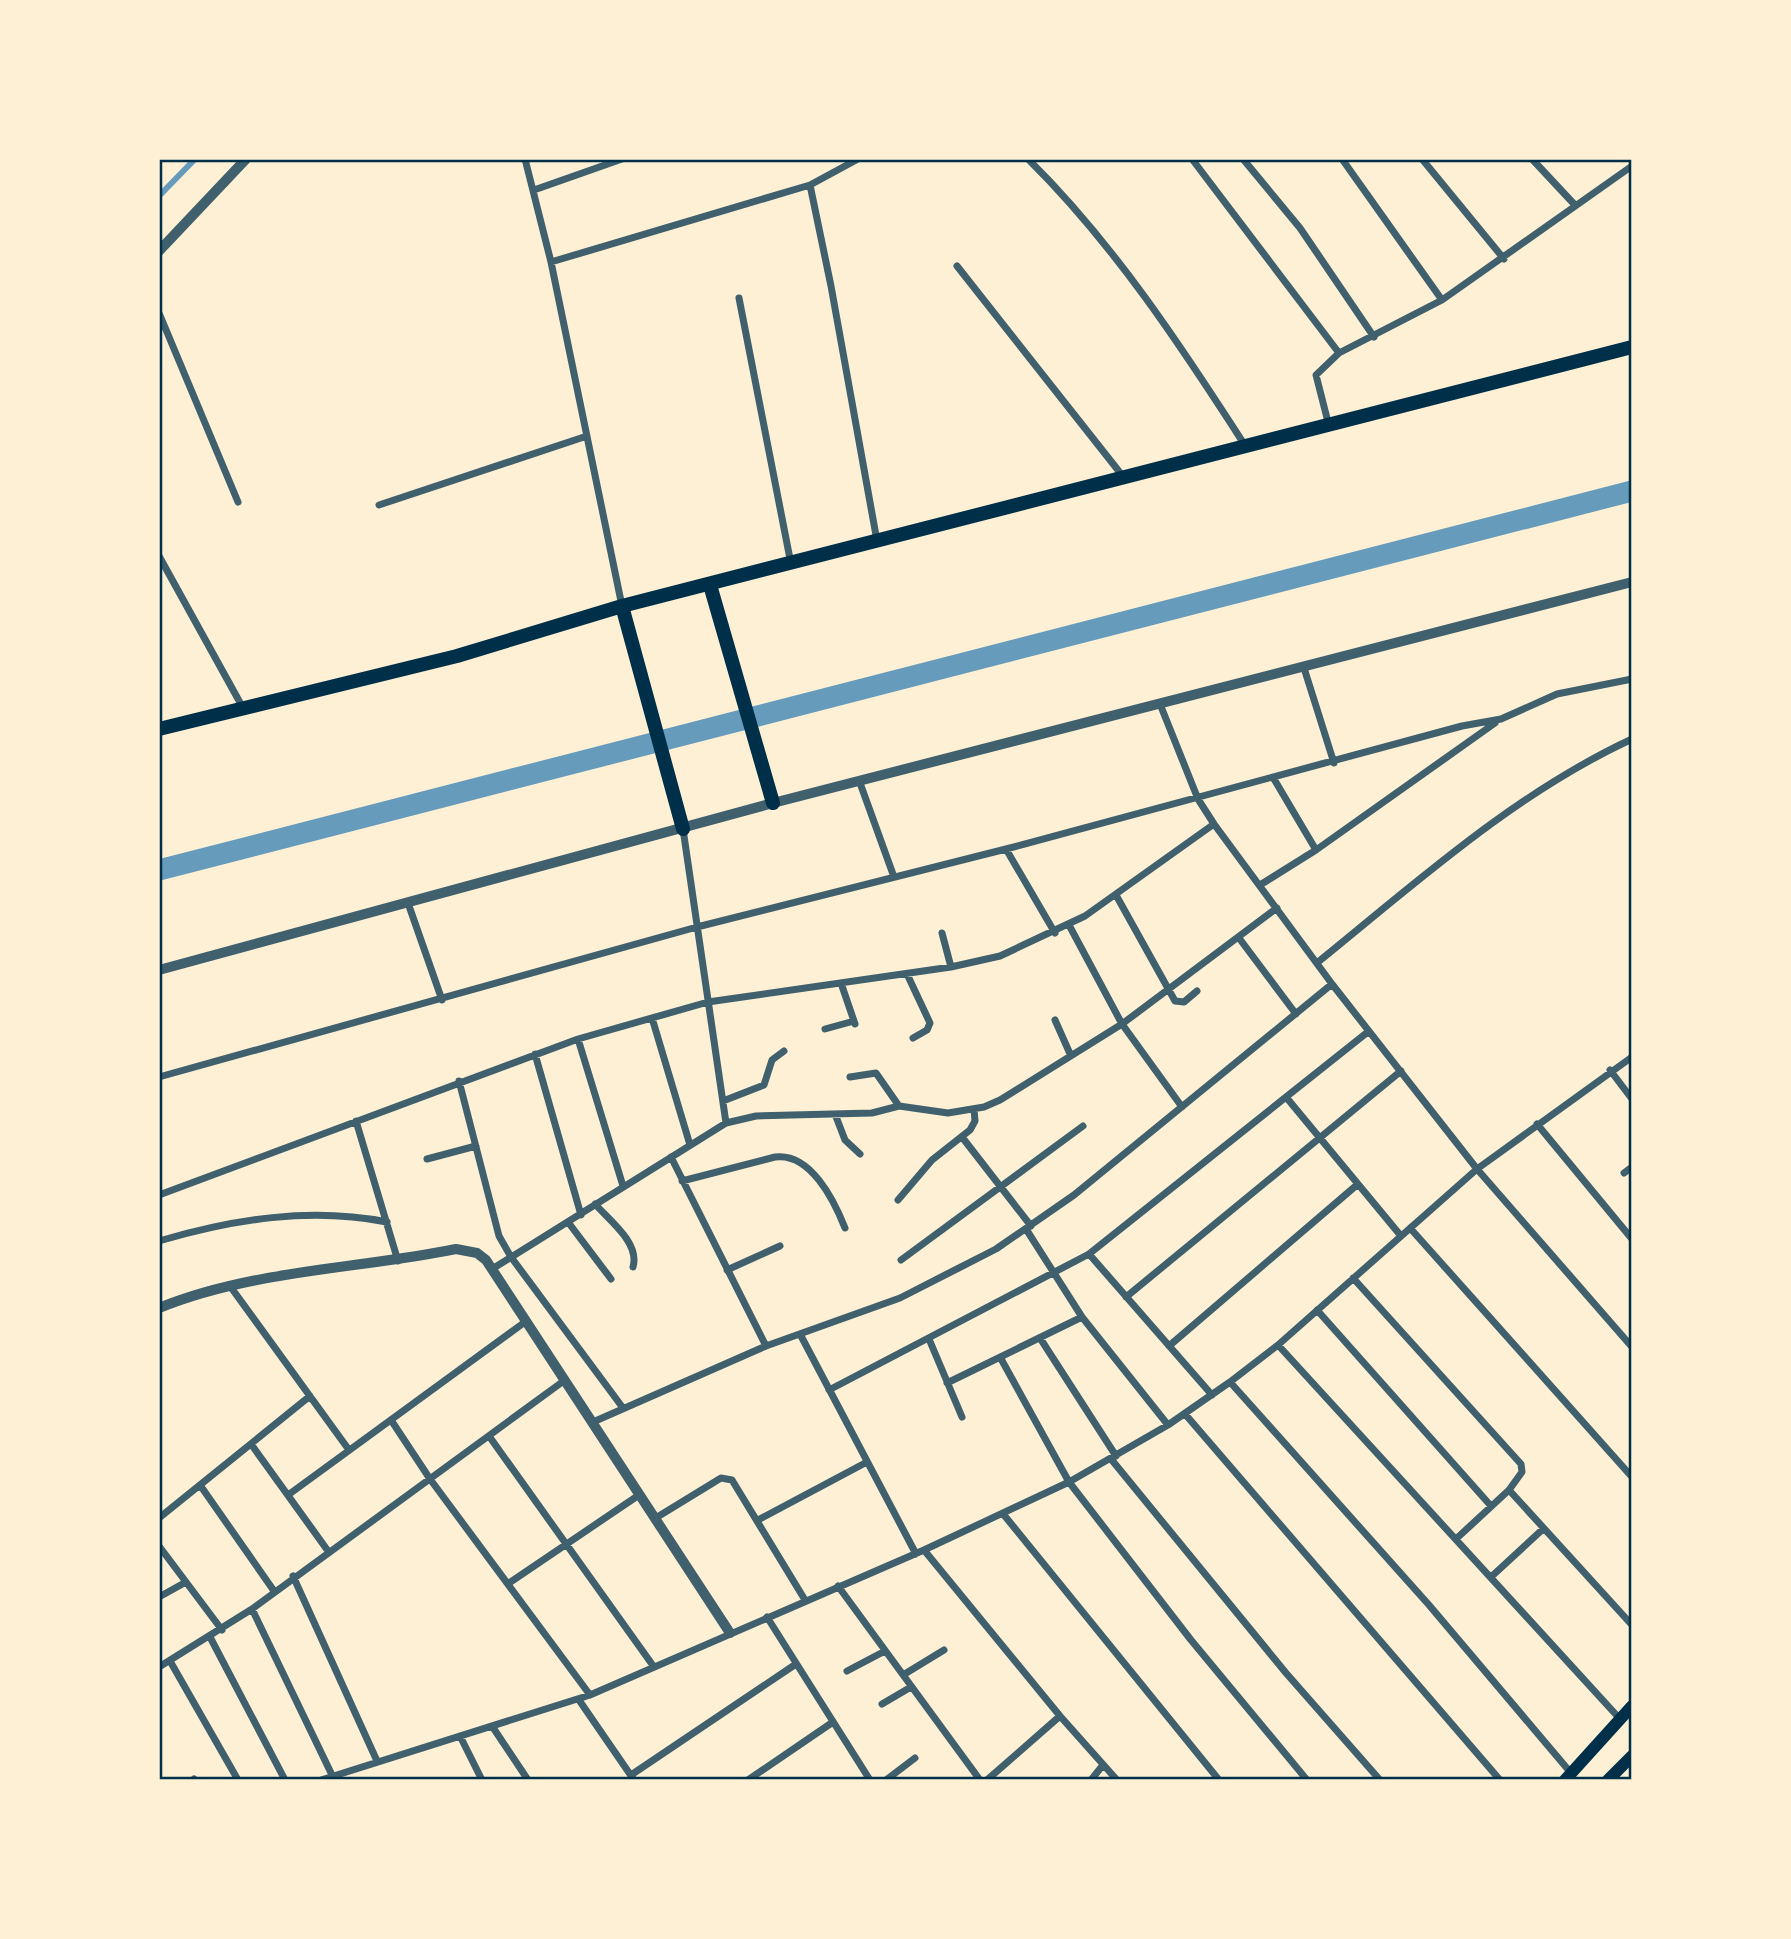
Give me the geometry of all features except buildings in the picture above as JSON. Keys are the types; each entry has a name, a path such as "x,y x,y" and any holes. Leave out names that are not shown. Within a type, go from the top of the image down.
{"main road":[{"path":"159,729 457,656 622,606 791,565 1632,347"},
{"path":"710,585 773,803"},
{"path":"622,606 683,829"},
{"path":"1568,1776 1632,1706"},
{"path":"1608,1780 1631,1757"}],"street":[{"path":"159,251 246,159"},
{"path":"525,159 551,262 622,606"},
{"path":"534,190 622,159"},
{"path":"551,262 810,185 858,159"},
{"path":"1028,159 1090,225 1181,347 1247,447"},
{"path":"1192,159 1339,352"},
{"path":"1243,159 1300,228 1374,337"},
{"path":"1342,159 1442,300"},
{"path":"1422,159 1504,259"},
{"path":"1532,159 1574,204"},
{"path":"1329,427 1316,376 1339,352 1374,337 1442,300 1504,259 1574,204 1632,166"},
{"path":"810,185 877,542"},
{"path":"957,266 1125,479"},
{"path":"739,298 791,565"},
{"path":"159,313 238,502"},
{"path":"379,505 587,436"},
{"path":"159,556 243,709"},
{"path":"159,970 773,803 860,783 1632,582"},
{"path":"1304,668 1334,763"},
{"path":"1260,885 1315,850 1501,719 1557,694 1632,679"},
{"path":"1160,704 1198,799 1214,824 1332,984 1478,1169 1632,1347"},
{"path":"159,1077 697,927 1198,799 1462,726 1501,719"},
{"path":"1318,962 1498,816 1561,774 1632,739"},
{"path":"1274,779 1315,850"},
{"path":"860,783 894,877"},
{"path":"160,1194 535,1054 708,1002 907,974 1000,956 1069,925 1116,895 1214,824"},
{"path":"683,829 726,1123"},
{"path":"1006,849 1055,933"},
{"path":"1116,895 1168,992 1179,1002 1197,991"},
{"path":"408,903 442,1000"},
{"path":"492,1269 726,1123 756,1116 872,1113 899,1106 948,1113 974,1109 1000,1100 1122,1024 1277,908"},
{"path":"1069,925 1122,1024 1182,1107"},
{"path":"942,933 951,967"},
{"path":"1239,937 1296,1014"},
{"path":"907,974 930,1024 927,1030 913,1038"},
{"path":"825,1029 854,1022 841,983"},
{"path":"593,1422 766,1346 933,1284 1029,1228 1332,984"},
{"path":"652,1018 690,1145"},
{"path":"1055,1020 1071,1056"},
{"path":"829,1390 1089,1254 1368,1031"},
{"path":"578,1039 623,1186"},
{"path":"723,1101 764,1085 769,1064 784,1051"},
{"path":"535,1054 581,1215"},
{"path":"321,1780 590,1695 1004,1515 1069,1482 1168,1425 1230,1382 1278,1345 1478,1169 1632,1057"},
{"path":"1611,1070 1632,1099"},
{"path":"1126,1297 1401,1071"},
{"path":"850,1077 876,1073 899,1106"},
{"path":"459,1081 494,1221 511,1257 623,1408"},
{"path":"1286,1097 1401,1236"},
{"path":"898,1200 932,1160 973,1126 974,1109"},
{"path":"835,1114 845,1140 860,1154"},
{"path":"356,1121 398,1261"},
{"path":"1537,1124 1632,1238"},
{"path":"901,1260 1083,1126"},
{"path":"962,1137 1001,1186 1082,1317 1168,1425"},
{"path":"427,1159 476,1146"},
{"path":"671,1157 766,1346"},
{"path":"682,1181 775,1157 789,1157 799,1160 825,1189 845,1228"},
{"path":"1624,1173 1632,1167"},
{"path":"1169,1346 1358,1184"},
{"path":"595,1204 632,1246 636,1255 633,1267"},
{"path":"159,1241 240,1222 295,1215 344,1216 387,1222"},
{"path":"568,1222 611,1279"},
{"path":"1410,1228 1632,1477"},
{"path":"727,1270 780,1246"},
{"path":"159,1308 230,1286 467,1249 477,1253 492,1269 730,1633"},
{"path":"1089,1254 1212,1395"},
{"path":"1353,1278 1519,1460 1522,1472 1509,1490 1456,1539"},
{"path":"230,1286 349,1450"},
{"path":"1317,1310 1491,1506"},
{"path":"947,1383 1082,1317"},
{"path":"288,1495 525,1322"},
{"path":"800,1334 867,1462 920,1552 1117,1780"},
{"path":"1040,1338 1114,1457 1286,1673 1380,1780"},
{"path":"929,1339 962,1417"},
{"path":"1278,1345 1620,1719"},
{"path":"1000,1357 1069,1482 1199,1651 1307,1780"},
{"path":"159,1667 252,1609 293,1576 565,1380"},
{"path":"1230,1382 1429,1605 1568,1776"},
{"path":"159,1518 310,1396"},
{"path":"1185,1414 1500,1780"},
{"path":"391,1420 430,1479 590,1695"},
{"path":"489,1436 654,1667"},
{"path":"251,1444 328,1551"},
{"path":"758,1520 867,1462"},
{"path":"654,1519 716,1481 726,1478 736,1483 805,1600"},
{"path":"200,1485 274,1591"},
{"path":"1509,1490 1632,1625"},
{"path":"509,1583 639,1495"},
{"path":"1004,1515 1219,1780"},
{"path":"1491,1577 1544,1529"},
{"path":"159,1546 222,1630"},
{"path":"293,1576 377,1761"},
{"path":"159,1597 186,1582"},
{"path":"838,1586 980,1780"},
{"path":"252,1609 332,1775"},
{"path":"766,1617 870,1780"},
{"path":"210,1637 285,1780"},
{"path":"903,1675 944,1650"},
{"path":"847,1671 885,1651"},
{"path":"170,1661 238,1780"},
{"path":"579,1699 633,1777 796,1664"},
{"path":"882,1704 911,1687"},
{"path":"987,1780 1060,1716"},
{"path":"748,1780 833,1722"},
{"path":"492,1726 527,1780"},
{"path":"460,1736 482,1780"},
{"path":"886,1780 915,1758"},
{"path":"1091,1780 1104,1765"}],"waterway":[{"path":"159,196 195,159"},
{"path":"159,870 1632,491"}]}
